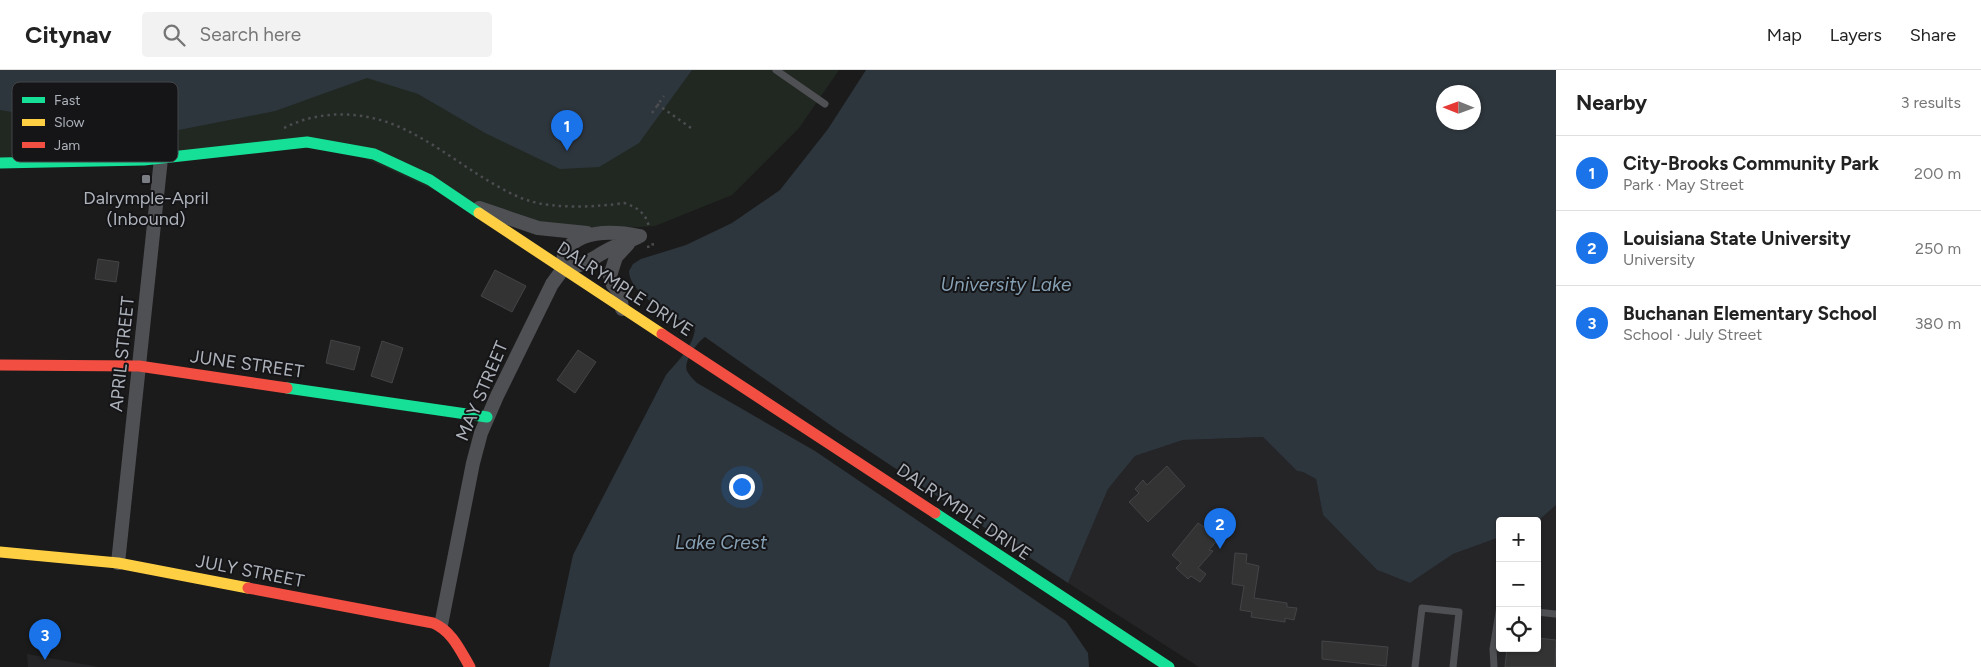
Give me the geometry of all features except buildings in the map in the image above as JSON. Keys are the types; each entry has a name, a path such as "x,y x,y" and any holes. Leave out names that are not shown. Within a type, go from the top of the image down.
{"street":[{"name":"DALRYMPLE DRIVE","path":"178,152 295,142 334,144 374,154 430,180 622,309 1169,667"},
{"name":"DALRYMPLE DRIVE","path":"0,163 109,162"},
{"name":"APRIL STREET","path":"118,563 161,162"},
{"path":"467,205 538,228 559,232 597,234"},
{"name":"MAY STREET","path":"440,625 477,448 487,417 552,284 563,269 563,257 568,246 582,237 619,232 640,236 636,246"},
{"path":"563,269 578,267 612,247 636,246"},
{"path":"622,309 620,292 613,285 610,276 616,257 621,250 636,246"},
{"name":"JUNE STREET","path":"0,365 139,366 487,417"},
{"name":"JULY STREET","path":"0,552 118,563 440,625"},
{"path":"440,625 452,638 470,667"}],"lane":[{"path":"776,70 825,104"},
{"path":"1494,667 1493,649 1498,607"},
{"path":"1415,667 1422,608 1459,612 1452,667"},
{"path":"1541,612 1555,614"}],"path":[{"path":"652,113 664,96"},
{"path":"658,104 694,130"},
{"path":"624,203 632,205 642,212 648,222"},
{"path":"636,246 653,246"}],"shaded area":[{"path":"0,70 839,70 799,128 732,195 655,226 559,232 467,205 334,144 178,152 178,82 12,82 12,161 0,162"},
{"path":"1263,437 1297,471 1316,479 1323,515 1377,570 1410,583 1453,554 1496,538 1496,652 1541,652 1541,518 1556,505 1556,667 1199,667 1068,583 1108,489 1135,456 1183,440"},
{"path":"27,654 99,667 28,667"}],"water":[{"path":"0,70 692,70 639,143 599,167 560,169 485,133 418,94 367,78 275,111 178,130 178,82 12,82 12,112 0,110"},
{"name":"University Lake","path":"866,70 1556,70 1556,505 1541,518 1496,517 1496,538 1453,554 1410,583 1377,570 1323,515 1316,479 1297,471 1263,437 1183,440 1135,456 1108,489 1068,583 836,429 705,337 695,348 686,367 690,376 697,383 815,451 1066,621 1088,653 1089,667 549,667 573,555 666,375 688,348 694,336 695,329 645,297 631,280 629,271 633,264 641,259 686,245 732,223 780,190 828,129"}],"traffic: fast":[{"path":"178,156 307,142 374,154 430,180 479,213"},
{"path":"0,163 48,162"},
{"path":"287,388 487,417"},
{"path":"935,513 1169,667"}],"traffic: slow":[{"path":"479,213 662,334"},
{"path":"0,552 118,563 248,588"}],"traffic: jam":[{"path":"662,334 935,513"},
{"path":"0,365 139,366 287,388"},
{"path":"248,588 433,623 440,626 450,636 470,667"}],"place":[{"name":"City-Brooks Community Park","path":"567,151"},
{"name":"Dalrymple-April (Inbound)","path":"146,179"},
{"name":"Louisiana State University","path":"1220,549"},
{"name":"Buchanan Elementary School","path":"45,660"}],"water label":[{"name":"Lake Crest","path":"721,542"}]}
